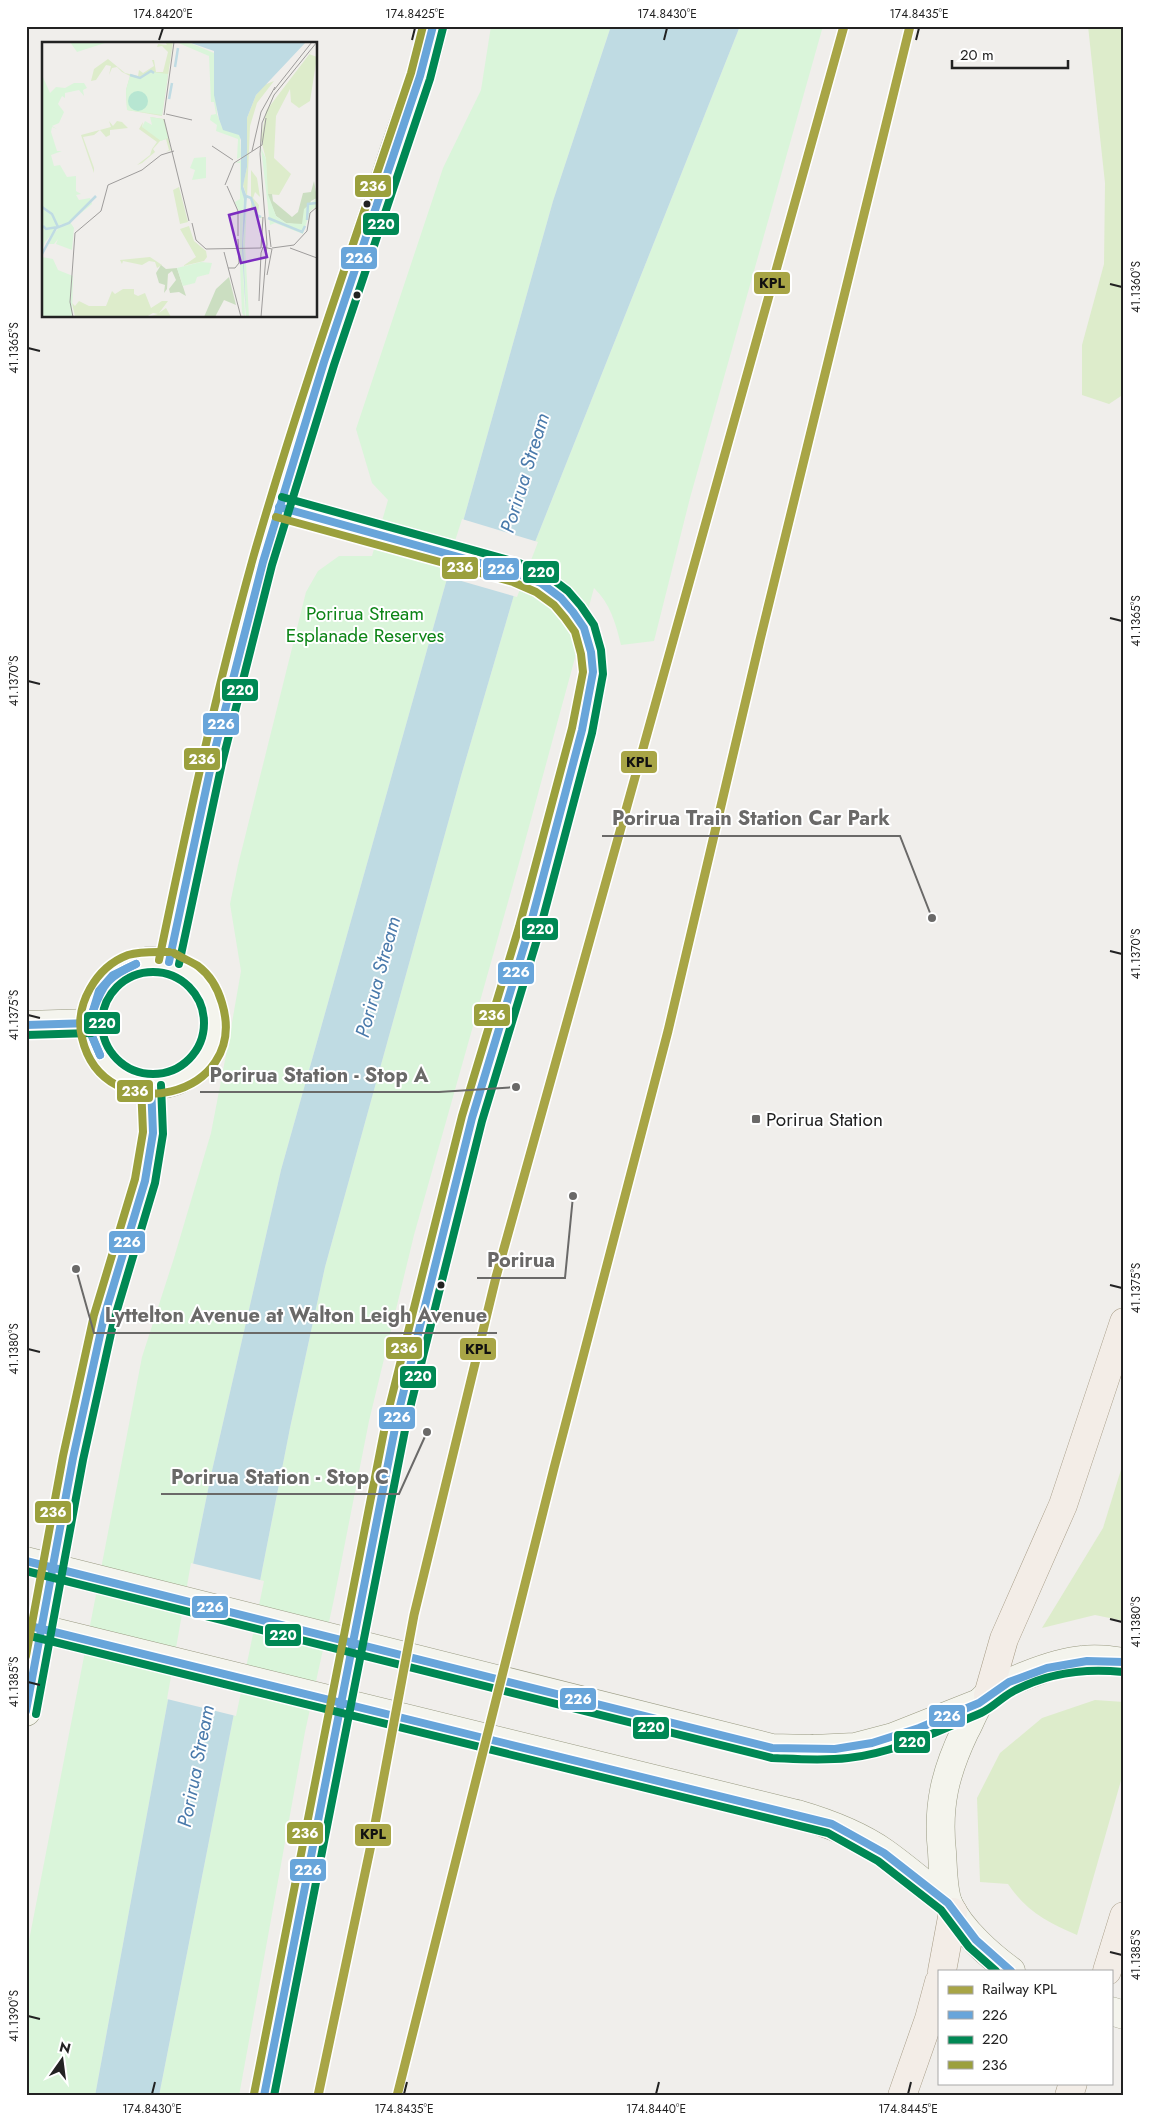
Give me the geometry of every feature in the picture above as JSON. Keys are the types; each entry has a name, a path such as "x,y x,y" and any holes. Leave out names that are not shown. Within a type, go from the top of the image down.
{"main road":[{"path":"169,962 191,854 247,615 301,434 404,118 430,46 433,26"},
{"path":"154,960 169,962 191,972 207,990 215,1013 214,1038 204,1060 186,1076 163,1084 151,1085 125,1078 104,1061 92,1036 91,1023 97,995 115,974 127,966 154,960"},
{"path":"26,1025 91,1023"},
{"path":"26,1712 73,1458 104,1317 145,1181 153,1133 151,1085"},
{"path":"942,1970 950,1908 939,1821 942,1796 958,1748 984,1699 1004,1639 1063,1505 1124,1322"},
{"path":"26,1561 772,1748 855,1747 893,1737 984,1699 1020,1678 1052,1666 1082,1660 1124,1662"},
{"path":"26,1625 832,1824 884,1853 950,1908 976,1940 1010,1970"},
{"path":"1107,1970 1124,1916"},
{"path":"902,2096 929,2019 938,1986"},
{"path":"1112,2011 1124,2015"},
{"path":"1069,2096 1073,2084"}],"green space":[{"name":"Porirua Stream Esplanade Reserves","path":"491,26 611,26 553,201 281,1170 211,1475 193,1564 95,2096 26,2096 26,1956 142,1357 211,1133 241,971 230,904 238,865 306,592 318,571 339,556 372,556 388,500 372,483 356,429 443,168 481,90"},
{"name":"Porirua Stream Esplanade Reserves","path":"740,26 823,26 690,498 654,641 621,645 608,607 594,588 521,856 414,1235 369,1421 334,1599 305,1732 239,2096 159,2096 290,1428 325,1267 461,776 514,595"},
{"path":"1088,26 1121,26 1124,81 1124,394 1109,404 1082,395 1082,345 1104,264 1105,183"},
{"path":"1124,1460 1124,1621 1095,1615 1042,1628 1103,1528"},
{"path":"1095,1700 1124,1702 1124,1770 1077,1935 1056,1926 1038,1915 1022,1901 1008,1884 980,1882 977,1798 1000,1753 1042,1718"}],"water":[{"name":"Porirua Stream","path":"611,26 740,26 514,595 461,776 325,1267 290,1428 159,2096 95,2096 193,1564 211,1475 281,1170 553,201"}],"pier":[{"path":"462,519 538,542 517,597 444,576"},
{"path":"191,1563 264,1581 236,1716 167,1699"}],"rail line":[{"name":"KPL","path":"318,2096 372,1840 414,1615 496,1277 844,26"},
{"name":"KPL","path":"397,2096 554,1468 668,1031 760,640 910,26"}],"transit line":[{"name":"236","path":"159,960 203,758 253,558 309,375 411,73 423,26"},
{"name":"226","path":"169,962 212,761 263,562 324,362 420,76 433,26"},
{"name":"220","path":"179,964 222,763 272,565 334,365 430,79 443,28"},
{"name":"220","path":"274,2096 407,1420 482,1121 539,933 592,733 603,674 601,650 594,625 568,591 547,575 519,563 282,497"},
{"name":"226","path":"264,2096 397,1418 472,1118 529,930 582,730 593,672 591,652 584,628 561,598 541,583 516,573 279,507"},
{"name":"236","path":"254,2094 387,1416 462,1116 519,927 572,728 583,672 581,654 575,632 554,605 536,592 513,582 276,517"},
{"name":"236","path":"169,952 138,953 128,955 117,961 106,968 97,978 85,1000 80,1025 82,1038 96,1067 117,1086 144,1093 171,1091 196,1081 215,1062 225,1036 222,1003 213,983 206,974 198,966 174,953"},
{"name":"226","path":"93,1011 99,991 113,975 136,964"},
{"name":"226","path":"93,1011 108,981 119,972 136,964"},
{"name":"220","path":"153,972 173,976 189,987 200,1003 204,1023 200,1043 189,1059 173,1070 153,1074 133,1070 117,1059 106,1043 102,1023 106,1003 117,987 133,976 153,972"},
{"name":"226","path":"92,1013 92,1036 100,1055"},
{"name":"226","path":"92,1013 91,1034 100,1055"},
{"name":"226","path":"26,1025 91,1023"},
{"name":"220","path":"26,1035 91,1033"},
{"name":"236","path":"26,1656 63,1456 94,1315 135,1179 143,1132 141,1085"},
{"name":"226","path":"26,1711 73,1458 104,1317 145,1181 153,1133 151,1085"},
{"name":"220","path":"36,1714 83,1460 114,1320 155,1183 163,1134 161,1085"},
{"name":"226","path":"26,1561 772,1748 835,1749 872,1743 919,1728 979,1703 1009,1682 1047,1668 1087,1661 1124,1662"},
{"name":"220","path":"26,1571 772,1758 838,1759 882,1751 916,1740 981,1713 1012,1692 1038,1680 1066,1673 1094,1671 1123,1672"},
{"name":"226","path":"26,1625 832,1824 884,1853 948,1903 976,1940 1010,1970"},
{"name":"220","path":"26,1635 828,1833 878,1861 941,1910 969,1947 995,1970"}],"place":[{"name":"Porirua Train Station Car Park","path":"932,918"},
{"name":"Porirua Station - Stop A","path":"516,1087"},
{"name":"Porirua Station","path":"756,1119"},
{"name":"Porirua","path":"573,1196"},
{"name":"Lyttelton Avenue at Walton Leigh Avenue","path":"76,1269"},
{"name":"Porirua Station - Stop C","path":"427,1432"}]}
